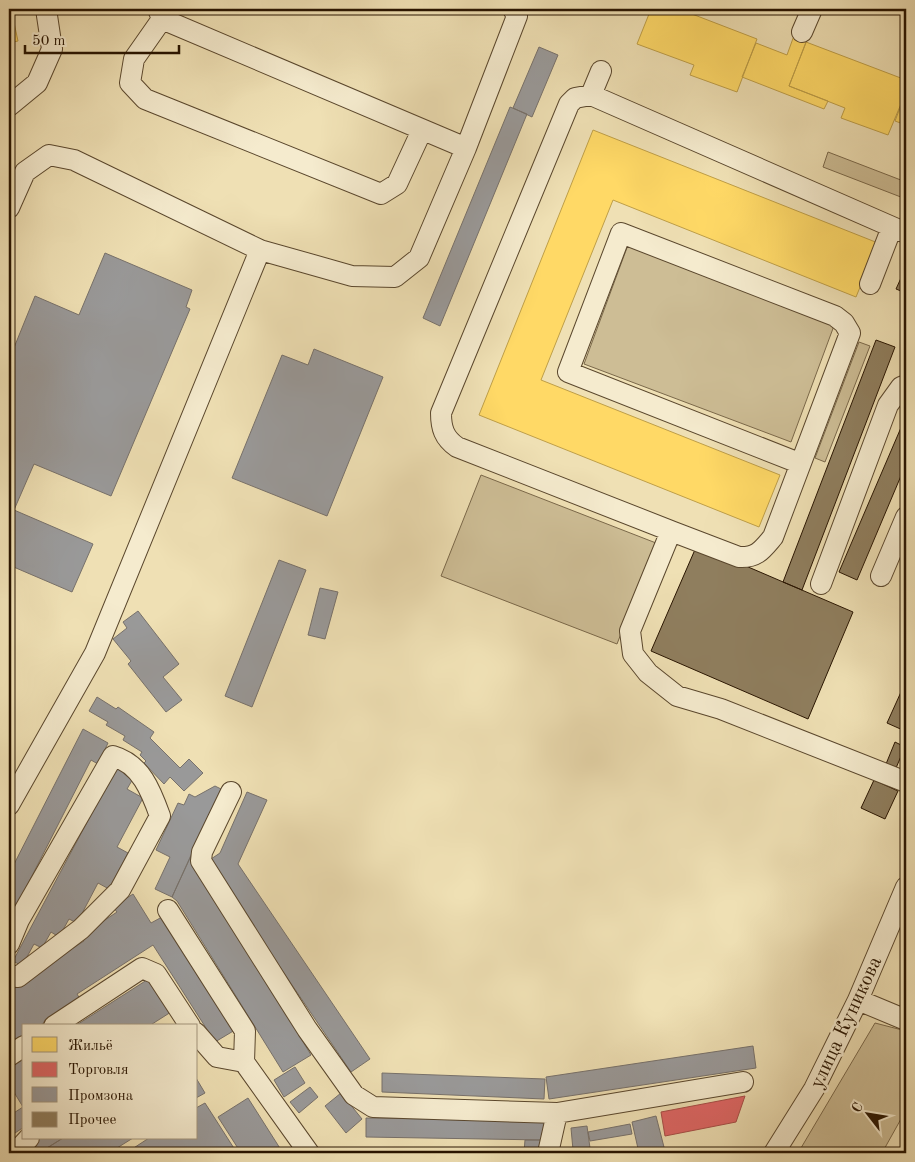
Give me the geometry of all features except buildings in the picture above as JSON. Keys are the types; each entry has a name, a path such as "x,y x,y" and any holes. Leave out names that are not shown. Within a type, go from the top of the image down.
{"street":[{"path":"9,106 37,83 52,49 46,9"},
{"path":"9,208 25,172 49,155 74,160 260,250 352,276 395,277 419,258 466,148 517,16 513,9"},
{"path":"802,32 812,9"},
{"path":"422,130 397,184 381,194 145,99 130,83 134,59 160,14 466,148"},
{"path":"591,95 601,70"},
{"path":"799,463 568,372 621,233 835,316 844,323 850,333 799,463 773,537 758,554 749,558 739,557 457,447 449,442 441,423 441,413 569,104 575,98 591,95 899,230 870,284"},
{"path":"10,799 95,654 260,250"},
{"path":"820,584 888,404 900,387 906,385"},
{"path":"882,576 906,517"},
{"path":"671,530 630,632 633,654 648,673 677,696 721,709 906,782"},
{"path":"9,944 19,920 112,756 125,759 148,784 160,816 120,890 73,935 18,976 9,976"},
{"path":"231,792 202,852 201,861 307,1029 354,1095 373,1107 556,1113 743,1082"},
{"name":"улица Куникова","path":"774,1153 814,1089 858,1000 906,887"},
{"path":"168,910 245,1031 244,1062 309,1153"},
{"path":"57,1024 142,968 156,974 187,1024"},
{"path":"858,1000 906,1020"},
{"path":"198,1037 217,1057 244,1062"},
{"path":"9,1056 22,1047"},
{"path":"548,1153 556,1113"}],"shaded area":[{"path":"828,152 906,182 906,199 823,167"},
{"path":"628,245 835,323 791,442 584,364"},
{"path":"859,342 870,346 825,462 815,458"},
{"path":"481,475 656,543 617,644 441,576"},
{"path":"875,1023 906,1031 906,1110 882,1153 798,1153"}]}
